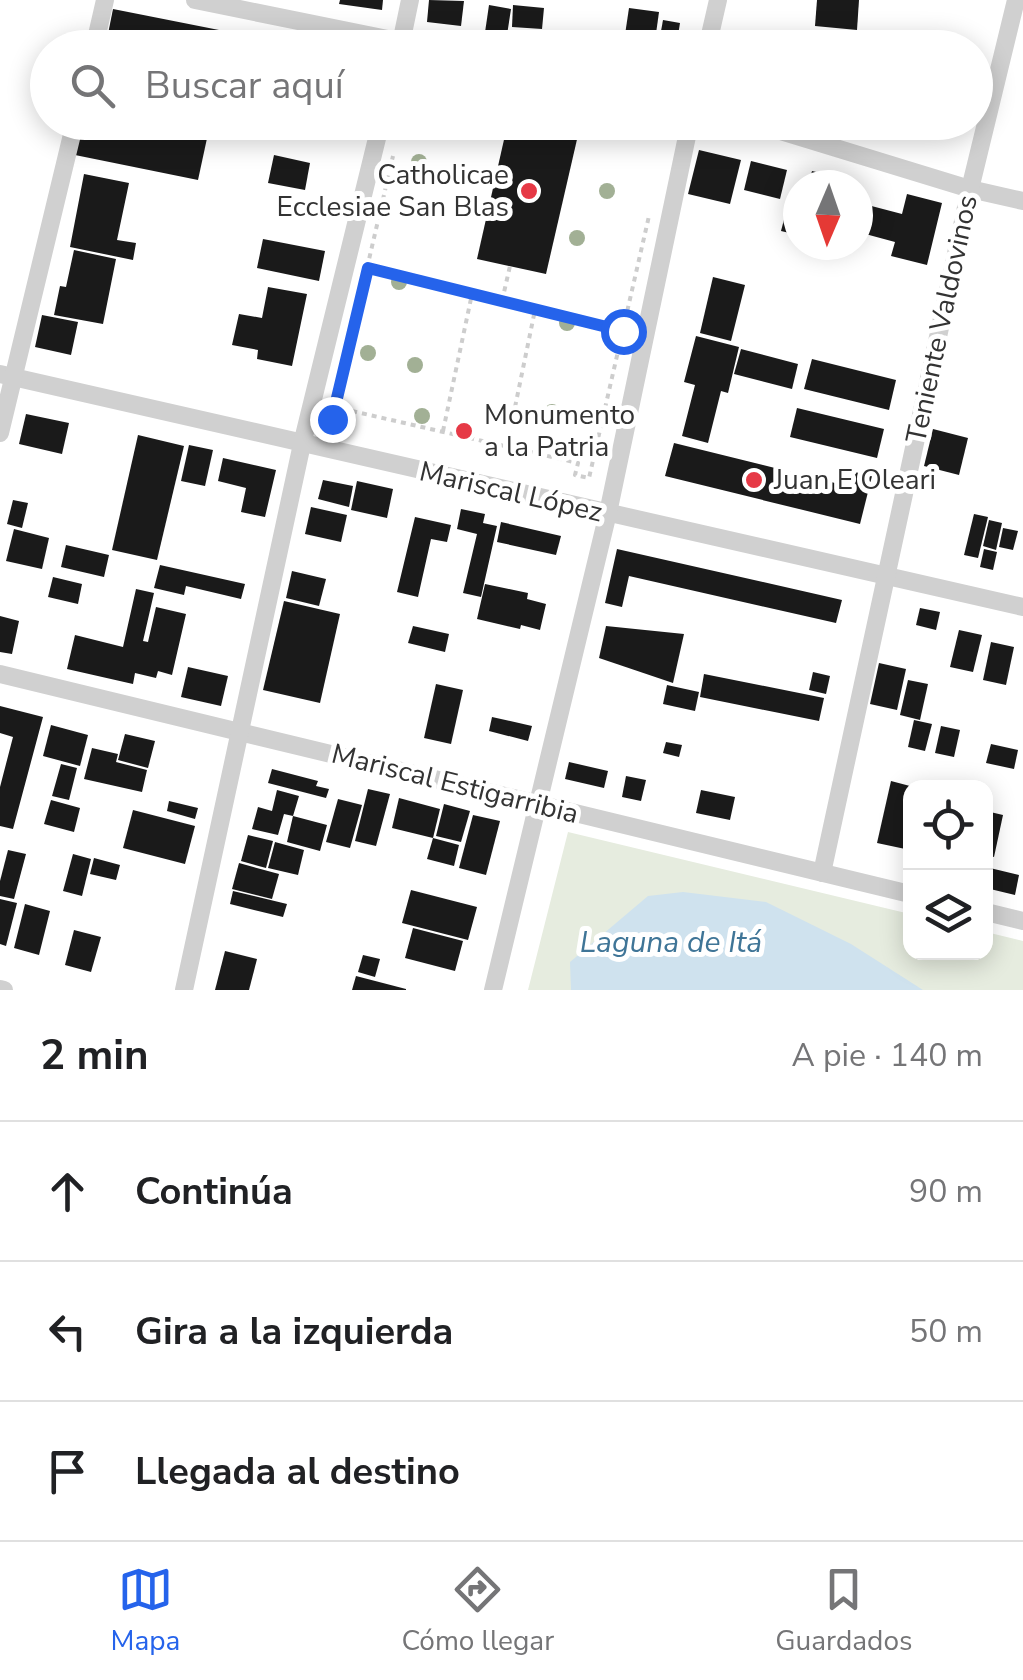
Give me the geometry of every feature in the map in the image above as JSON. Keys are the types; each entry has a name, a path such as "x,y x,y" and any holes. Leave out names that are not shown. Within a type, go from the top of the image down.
{"street":[{"path":"98,30 105,0"},
{"path":"196,0 335,30"},
{"path":"403,30 410,0"},
{"path":"711,30 718,0"},
{"name":"Teniente Valdovinos","path":"993,94 1016,0"},
{"path":"0,433 6,376 70,140"},
{"path":"184,990 302,444 377,140"},
{"path":"493,990 608,513 686,140"},
{"path":"810,140 970,189 1023,201"},
{"name":"Teniente Valdovinos","path":"822,873 982,140"},
{"name":"Mariscal López","path":"6,376 1023,608"},
{"name":"Mariscal Estigarribia","path":"0,674 903,892"},
{"path":"993,914 1023,921"}],"path":[{"path":"397,141 332,419 345,422 348,410 506,446 578,463 576,474 589,478 649,217"},
{"path":"502,301 510,266"},
{"path":"368,268 623,331"},
{"path":"443,432 472,294"},
{"path":"506,446 535,310"}],"shaded area":[{"path":"568,832 903,912 903,960 993,960 993,934 1023,941 1023,990 528,990"}],"water":[{"name":"Laguna de Itá","path":"683,892 766,902 851,944 923,990 571,990 570,962 648,896"}],"building":[{"path":"340,0 383,0 382,10 339,4"},
{"path":"429,0 464,1 461,26 427,22"},
{"path":"817,0 859,0 857,30 815,26"},
{"path":"489,5 511,9 508,30 485,30"},
{"path":"513,5 544,8 542,29 512,27"},
{"path":"629,8 659,12 656,30 626,30"},
{"path":"113,9 219,30 109,30"},
{"path":"663,20 680,23 679,30 661,30"},
{"path":"78,140 207,140 198,180 75,155"},
{"name":"Catholicae Ecclesiae San Blas","path":"504,140 577,140 546,274 477,259"},
{"path":"699,150 741,160 730,204 688,194"},
{"path":"274,155 310,163 305,190 268,183"},
{"path":"751,161 787,170 783,170 780,199 744,190"},
{"path":"84,174 129,183 117,240 136,243 133,260 70,247"},
{"path":"907,194 942,203 927,265 891,256 895,242 873,236 873,206 902,214"},
{"path":"263,239 325,251 319,281 257,268"},
{"path":"74,250 116,259 103,324 54,315 60,286 66,287"},
{"path":"713,277 745,285 731,341 700,333"},
{"path":"268,287 307,294 292,366 257,359 258,350 232,345 239,314 262,318"},
{"path":"42,315 78,322 71,355 35,347"},
{"path":"696,336 739,347 728,393 721,391 708,443 682,436 695,385 684,382"},
{"path":"741,349 798,364 792,389 734,374"},
{"path":"812,359 896,380 889,410 804,389"},
{"path":"797,408 884,429 877,458 790,437"},
{"path":"26,414 69,423 62,454 19,444"},
{"path":"933,429 968,438 959,475 924,466"},
{"path":"138,435 184,446 157,560 112,550"},
{"name":"Juan E Oleari","path":"674,443 843,485 846,470 872,476 860,524 665,476"},
{"path":"189,445 213,450 205,486 181,481"},
{"path":"223,458 276,470 265,517 241,512 246,488 218,481"},
{"path":"323,480 353,486 349,507 318,499"},
{"path":"357,481 393,489 387,518 351,510"},
{"path":"13,500 28,503 22,528 7,524"},
{"path":"311,507 347,515 341,542 305,534"},
{"path":"461,509 485,514 483,523 497,526 481,597 463,593 477,534 457,529"},
{"path":"974,514 988,517 978,558 964,555"},
{"path":"415,517 451,525 447,542 431,539 418,597 397,592"},
{"path":"989,520 1002,523 996,550 983,546"},
{"path":"501,522 561,536 556,555 497,542"},
{"path":"1003,528 1018,531 1013,550 999,547"},
{"path":"14,529 49,538 42,569 6,561"},
{"path":"66,545 109,555 104,577 61,567"},
{"path":"617,549 842,600 836,623 629,576 622,607 605,603"},
{"path":"984,549 997,552 993,570 980,567"},
{"path":"160,565 245,584 241,599 186,586 184,595 154,588"},
{"path":"292,571 326,579 319,606 286,598"},
{"path":"53,577 82,584 78,604 48,597"},
{"path":"485,584 528,593 527,599 546,604 540,630 477,619"},
{"path":"136,589 154,593 143,641 148,642 156,607 186,614 172,675 158,671 156,678 135,673 133,684 67,669 75,635 123,647"},
{"path":"284,601 340,614 320,703 263,690"},
{"path":"920,608 940,612 936,630 916,625"},
{"path":"0,616 19,621 12,654 0,652"},
{"path":"413,626 449,634 445,652 408,643"},
{"path":"606,626 684,634 673,683 599,658"},
{"path":"959,630 982,635 973,672 950,667"},
{"path":"991,642 1014,647 1006,685 983,680"},
{"path":"879,663 906,669 897,710 870,704"},
{"path":"188,667 228,676 221,706 181,697"},
{"path":"813,672 830,676 826,694 809,690"},
{"path":"704,674 824,698 819,721 700,697"},
{"path":"908,680 928,684 920,720 900,715"},
{"path":"436,684 463,690 451,744 424,738"},
{"path":"667,685 699,692 695,711 663,704"},
{"path":"0,706 43,717 13,829 0,826 0,787 13,737 0,733"},
{"path":"492,717 532,726 528,741 489,731"},
{"path":"914,720 932,724 925,751 908,747"},
{"path":"51,725 88,735 80,766 43,756"},
{"path":"941,726 960,730 954,757 935,753"},
{"path":"125,734 155,741 148,768 118,760"},
{"path":"666,742 682,745 679,757 663,753"},
{"path":"991,744 1018,750 1014,769 986,763"},
{"path":"92,748 118,754 116,762 147,770 142,792 84,779"},
{"path":"569,762 608,771 604,788 565,779"},
{"path":"61,764 77,768 69,800 52,796"},
{"path":"272,769 318,781 316,786 329,789 326,798 268,783"},
{"path":"626,776 646,780 641,801 622,797"},
{"path":"891,781 903,784 903,849 877,843"},
{"path":"368,789 390,794 376,846 355,841"},
{"path":"277,790 299,796 293,816 284,814 278,835 252,829 258,807 272,811"},
{"path":"701,790 735,797 730,820 696,813"},
{"path":"399,798 440,809 433,838 392,828"},
{"path":"338,799 362,805 350,848 326,842"},
{"path":"51,800 80,808 74,832 44,824"},
{"path":"169,801 198,808 195,819 167,811"},
{"path":"444,804 470,811 461,842 436,836"},
{"path":"133,810 195,826 185,864 123,848"},
{"path":"993,813 1003,815 993,857"},
{"path":"473,815 500,821 486,875 459,868"},
{"path":"293,816 327,825 320,851 287,842"},
{"path":"248,835 273,841 266,868 241,861"},
{"path":"433,838 459,845 454,866 427,859"},
{"path":"275,842 304,850 298,875 268,868"},
{"path":"8,850 26,854 14,899 0,896"},
{"path":"73,854 91,859 82,896 63,891"},
{"path":"94,858 120,865 116,880 90,874"},
{"path":"239,863 279,874 272,899 232,889"},
{"path":"993,869 1019,875 1015,895 993,890"},
{"path":"411,890 477,907 468,940 402,923"},
{"path":"233,891 287,904 283,917 230,904"},
{"path":"0,899 17,903 6,946 0,944"},
{"path":"25,904 50,911 39,955 14,948"},
{"path":"413,928 463,941 455,971 405,958"},
{"path":"74,930 101,937 91,972 65,965"},
{"path":"225,951 257,959 249,990 215,990"},
{"path":"363,955 380,959 375,977 358,972"},
{"path":"356,976 406,989 406,990 352,990"}],"place":[{"name":"Catholicae Ecclesiae San Blas","path":"529,191"},
{"name":"Monumento a la Patria","path":"464,431"},
{"name":"Juan E Oleari","path":"754,480"}],"route":[{"path":"332,419 368,268 623,331"}]}
